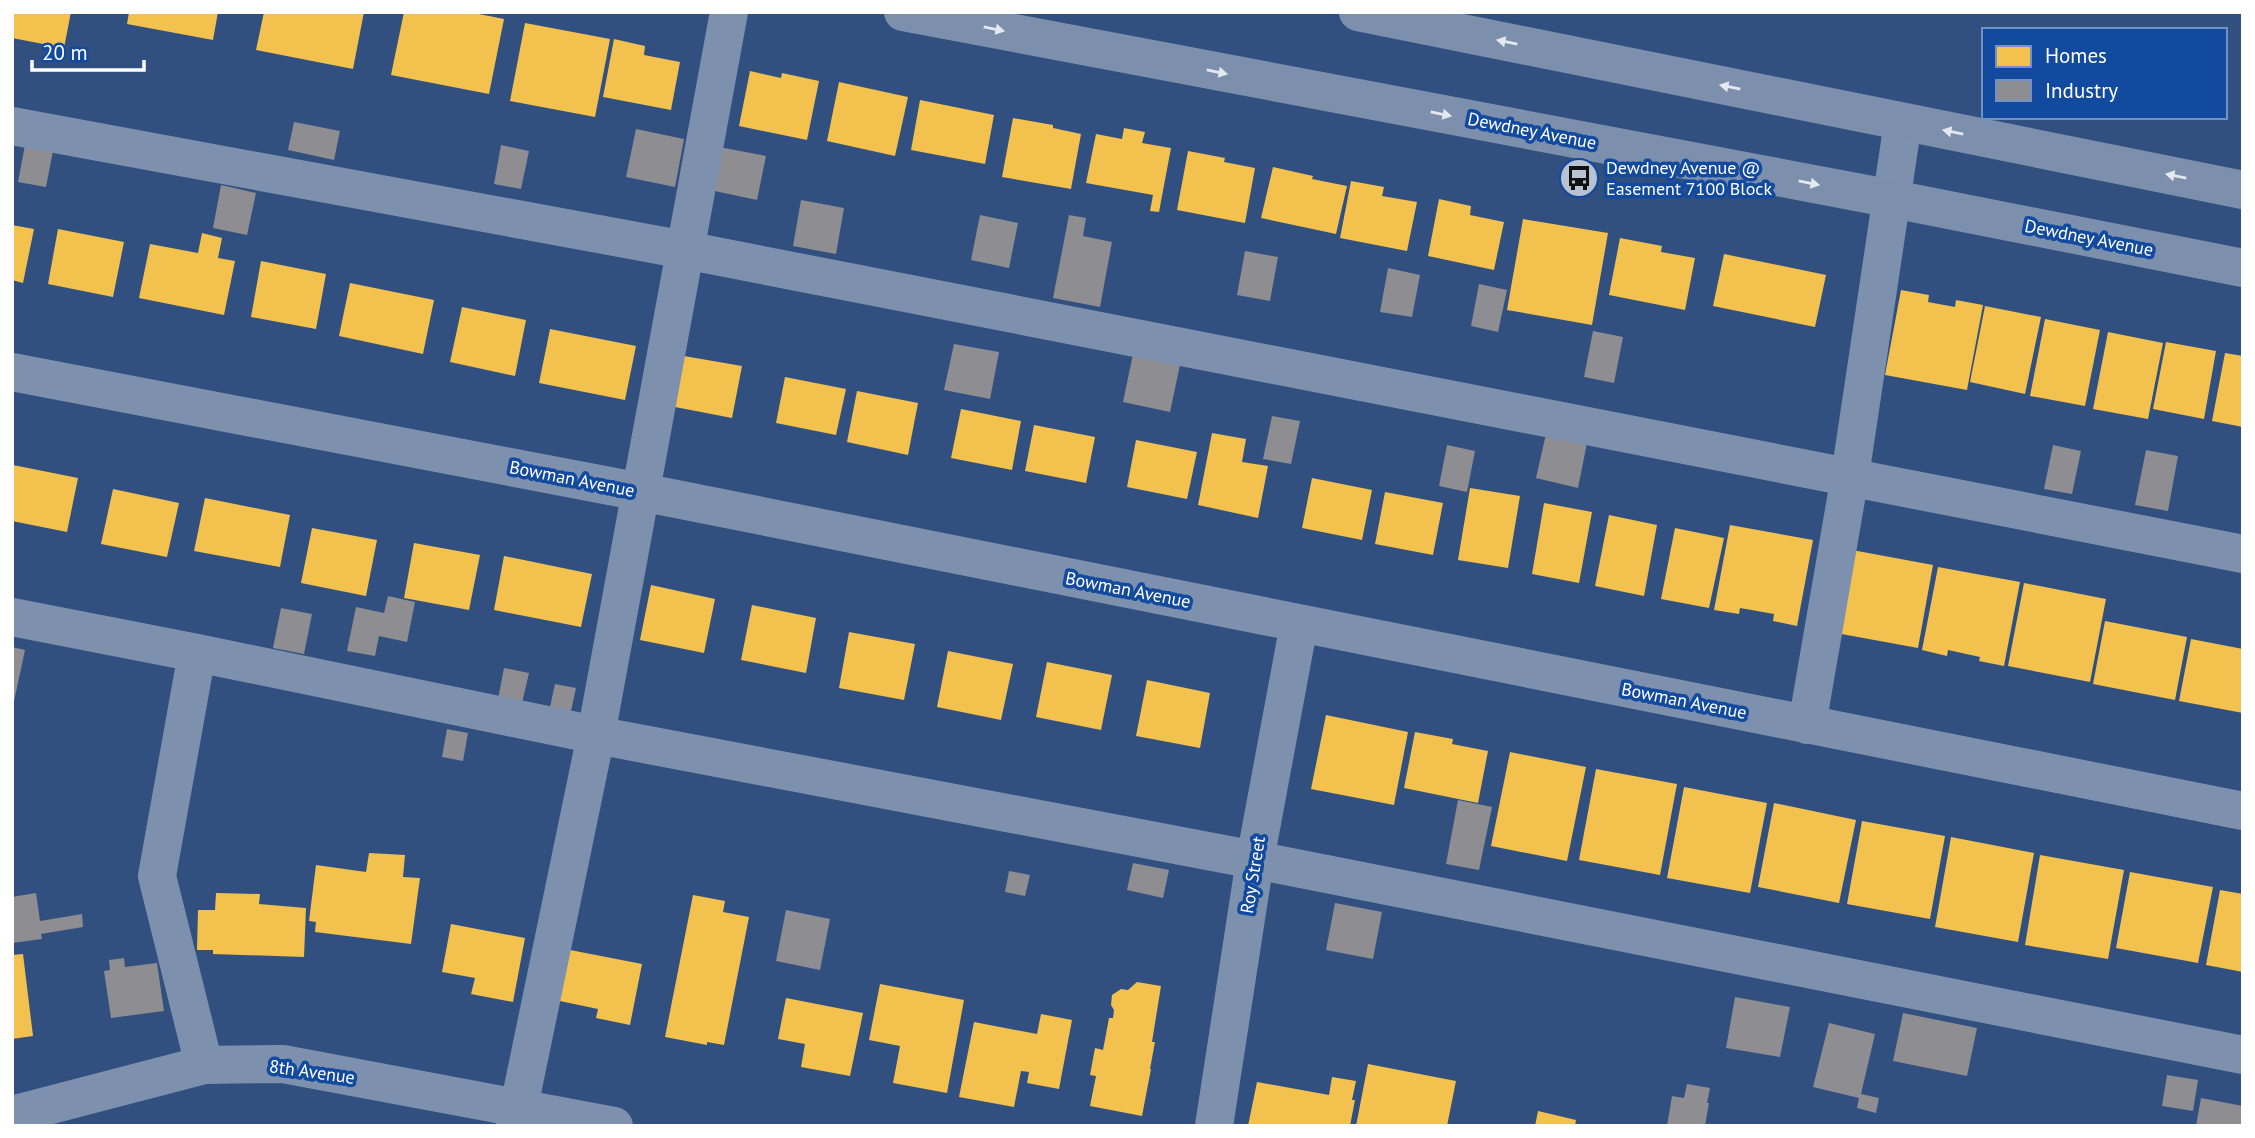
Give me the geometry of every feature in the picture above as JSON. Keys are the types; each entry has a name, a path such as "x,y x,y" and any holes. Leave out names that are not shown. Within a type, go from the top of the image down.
{"main road":[{"name":"Dewdney Avenue","path":"903,12 2243,268"},
{"path":"1358,12 2243,190"}],"street":[{"path":"517,1117 596,735 729,12"},
{"path":"1807,725 1850,476 1903,122"},
{"path":"12,126 685,250 2243,554"},
{"name":"Bowman Avenue","path":"12,372 641,492 2243,811"},
{"path":"12,617 596,735 1255,860 2243,1055"},
{"name":"Roy Street","path":"1214,1126 1255,860 1299,624"},
{"path":"197,653 157,876 204,1065"},
{"name":"8th Avenue","path":"12,1115 204,1065 283,1064 517,1117 614,1126"}],"building: Homes":[{"path":"12,12 71,12 64,48 12,38"},
{"path":"129,12 218,12 213,40 127,24"},
{"path":"264,12 364,12 353,69 256,50"},
{"path":"404,12 469,12 504,19 489,94 391,75"},
{"path":"525,23 610,39 595,117 510,101"},
{"path":"614,39 645,46 644,55 680,62 671,110 603,97"},
{"path":"750,71 781,78 782,73 819,81 807,140 739,126"},
{"path":"839,82 908,97 895,156 827,141"},
{"path":"920,100 994,115 985,164 911,150"},
{"path":"1013,118 1053,125 1053,128 1081,134 1071,189 1002,177"},
{"path":"1124,128 1145,132 1142,143 1171,148 1159,212 1150,211 1153,195 1086,183 1096,134 1122,139"},
{"path":"1188,151 1225,158 1224,162 1255,168 1245,223 1177,210"},
{"path":"1273,167 1347,186 1336,234 1261,218"},
{"path":"1351,181 1384,187 1382,196 1417,202 1407,251 1340,238"},
{"path":"1439,199 1471,206 1470,215 1504,222 1494,270 1428,256"},
{"path":"1523,219 1608,233 1592,325 1507,310"},
{"path":"12,225 34,229 23,283 12,280"},
{"path":"58,229 124,242 113,297 48,284"},
{"path":"202,233 222,238 218,258 235,261 224,315 139,298 150,244 198,253"},
{"path":"1620,238 1662,246 1661,252 1695,258 1685,310 1609,295"},
{"path":"1724,254 1826,275 1815,327 1713,306"},
{"path":"261,261 326,274 316,329 251,317"},
{"path":"350,283 434,300 423,354 339,336"},
{"path":"1901,290 1929,295 1928,302 1955,307 1956,300 1983,305 1967,390 1885,375"},
{"path":"1985,306 2041,317 2025,394 1970,382"},
{"path":"462,307 526,320 515,376 450,362"},
{"path":"2045,319 2100,330 2085,406 2030,396"},
{"path":"550,329 636,346 625,400 539,383"},
{"path":"2108,332 2163,343 2148,419 2093,409"},
{"path":"2166,342 2216,351 2204,419 2153,409"},
{"path":"2225,353 2243,356 2243,427 2212,421"},
{"path":"684,356 742,366 732,418 675,407"},
{"path":"785,377 846,389 836,435 776,423"},
{"path":"857,391 918,403 908,455 847,442"},
{"path":"961,409 1021,421 1012,470 951,458"},
{"path":"1034,425 1095,437 1086,483 1025,471"},
{"path":"1212,433 1246,439 1242,462 1268,466 1258,518 1198,505"},
{"path":"1136,440 1197,452 1187,499 1127,487"},
{"path":"13,465 78,478 67,532 12,521"},
{"path":"1312,478 1372,490 1362,540 1302,528"},
{"path":"1470,488 1520,496 1508,568 1458,560"},
{"path":"113,489 179,503 167,557 101,544"},
{"path":"1385,492 1443,503 1433,555 1375,544"},
{"path":"205,498 290,515 280,567 194,551"},
{"path":"1544,503 1592,512 1579,583 1532,574"},
{"path":"1609,515 1657,525 1644,596 1595,586"},
{"path":"1730,525 1813,540 1797,626 1773,621 1774,614 1740,608 1739,614 1714,610"},
{"path":"312,528 377,540 366,596 301,583"},
{"path":"1675,528 1724,538 1709,608 1661,599"},
{"path":"414,543 480,555 469,610 404,598"},
{"path":"1852,550 1933,565 1918,648 1836,633"},
{"path":"504,556 592,574 581,627 494,610"},
{"path":"1938,567 2020,582 2004,666 1948,650 1947,656 1922,650"},
{"path":"2024,583 2106,599 2090,682 2008,666"},
{"path":"651,585 715,599 704,653 640,640"},
{"path":"752,605 816,618 806,673 741,660"},
{"path":"2105,621 2187,637 2175,700 2093,684"},
{"path":"849,632 915,644 904,700 839,688"},
{"path":"2191,639 2243,649 2243,713 2179,701"},
{"path":"948,651 1013,664 1001,720 937,707"},
{"path":"1047,662 1112,675 1101,730 1036,717"},
{"path":"1147,680 1210,693 1200,748 1136,736"},
{"path":"1326,715 1408,732 1394,805 1311,789"},
{"path":"1415,732 1453,739 1452,744 1488,751 1478,803 1404,788"},
{"path":"1510,752 1586,767 1567,861 1491,846"},
{"path":"1596,769 1677,784 1660,875 1579,860"},
{"path":"1684,787 1767,803 1750,893 1667,878"},
{"path":"1774,803 1856,820 1839,903 1758,887"},
{"path":"1862,821 1945,836 1930,919 1847,904"},
{"path":"1951,837 2034,853 2018,942 1935,927"},
{"path":"369,853 405,855 403,877 420,878 411,944 315,932 316,922 309,921 316,865 366,872"},
{"path":"2040,855 2124,870 2108,959 2025,945"},
{"path":"2130,872 2213,887 2198,963 2116,948"},
{"path":"2220,890 2243,894 2243,972 2206,965"},
{"path":"216,893 260,894 259,904 306,908 304,957 213,954 213,950 197,950 198,910 215,910"},
{"path":"693,895 725,901 723,912 749,917 724,1045 707,1042 707,1045 665,1037"},
{"path":"451,924 525,938 513,1002 471,994 475,978 442,972"},
{"path":"565,949 642,964 630,1025 596,1018 598,1009 555,1000"},
{"path":"23,954 33,1036 12,1039 12,955"},
{"path":"1137,982 1161,986 1152,1042 1155,1042 1142,1116 1090,1106 1096,1076 1090,1075 1095,1048 1103,1050 1109,1018 1113,1018 1112,995 1121,989 1128,990"},
{"path":"880,984 964,1000 947,1093 893,1083 900,1046 869,1040"},
{"path":"786,998 863,1013 850,1076 801,1067 805,1044 778,1039"},
{"path":"1041,1014 1072,1020 1059,1089 1027,1083 1029,1072 1021,1071 1014,1107 959,1097 974,1022 1037,1034"},
{"path":"1368,1064 1456,1081 1447,1126 1356,1126"},
{"path":"1332,1077 1356,1081 1350,1126 1248,1126 1257,1082 1329,1095"},
{"path":"1538,1111 1576,1120 1575,1126 1535,1126"}],"building: Industry":[{"path":"294,122 340,131 334,160 288,150"},
{"path":"636,129 684,139 675,187 626,177"},
{"path":"25,145 53,151 46,187 18,182"},
{"path":"501,145 529,151 521,189 494,184"},
{"path":"719,147 766,156 757,200 710,190"},
{"path":"221,185 256,193 247,235 213,228"},
{"path":"801,200 844,208 836,254 793,246"},
{"path":"980,215 1018,223 1009,268 971,260"},
{"path":"1069,215 1086,218 1083,236 1112,242 1100,307 1053,298"},
{"path":"1245,251 1278,257 1270,301 1237,295"},
{"path":"1388,268 1420,275 1412,317 1380,312"},
{"path":"1479,284 1507,290 1498,332 1471,326"},
{"path":"1593,331 1623,337 1614,383 1584,377"},
{"path":"954,344 999,352 990,399 944,390"},
{"path":"1133,354 1180,365 1170,412 1123,402"},
{"path":"1272,416 1300,421 1291,464 1263,459"},
{"path":"1546,434 1587,443 1578,488 1536,478"},
{"path":"1447,445 1475,451 1467,492 1439,486"},
{"path":"2053,445 2081,451 2072,494 2044,489"},
{"path":"2146,450 2178,456 2168,511 2135,505"},
{"path":"388,596 415,602 407,642 379,636 375,656 347,651 356,607 384,613"},
{"path":"281,608 312,614 304,654 273,648"},
{"path":"12,647 25,650 13,706 12,706"},
{"path":"504,668 529,673 522,703 498,699"},
{"path":"555,684 576,688 571,711 550,707"},
{"path":"447,729 468,733 463,761 442,757"},
{"path":"1458,800 1492,807 1479,870 1446,864"},
{"path":"1133,863 1169,870 1163,898 1127,890"},
{"path":"1009,871 1030,875 1025,896 1005,892"},
{"path":"36,893 40,921 82,914 83,927 41,934 42,939 12,943 12,897"},
{"path":"1335,903 1382,912 1373,959 1326,950"},
{"path":"786,910 830,919 820,970 776,961"},
{"path":"124,958 125,967 157,963 164,1011 111,1018 104,971 110,970 109,960"},
{"path":"1735,997 1790,1007 1780,1057 1726,1048"},
{"path":"1903,1013 1977,1028 1967,1076 1893,1061"},
{"path":"1829,1023 1875,1034 1861,1094 1879,1098 1876,1113 1857,1108 1859,1098 1813,1087"},
{"path":"2167,1075 2198,1080 2193,1111 2162,1106"},
{"path":"1687,1084 1710,1088 1705,1126 1667,1126 1672,1096 1684,1098"},
{"path":"2201,1098 2243,1106 2243,1126 2196,1126"}],"place":[{"name":"Dewdney Avenue @ Easement 7100 Block","path":"1579,178"}]}
